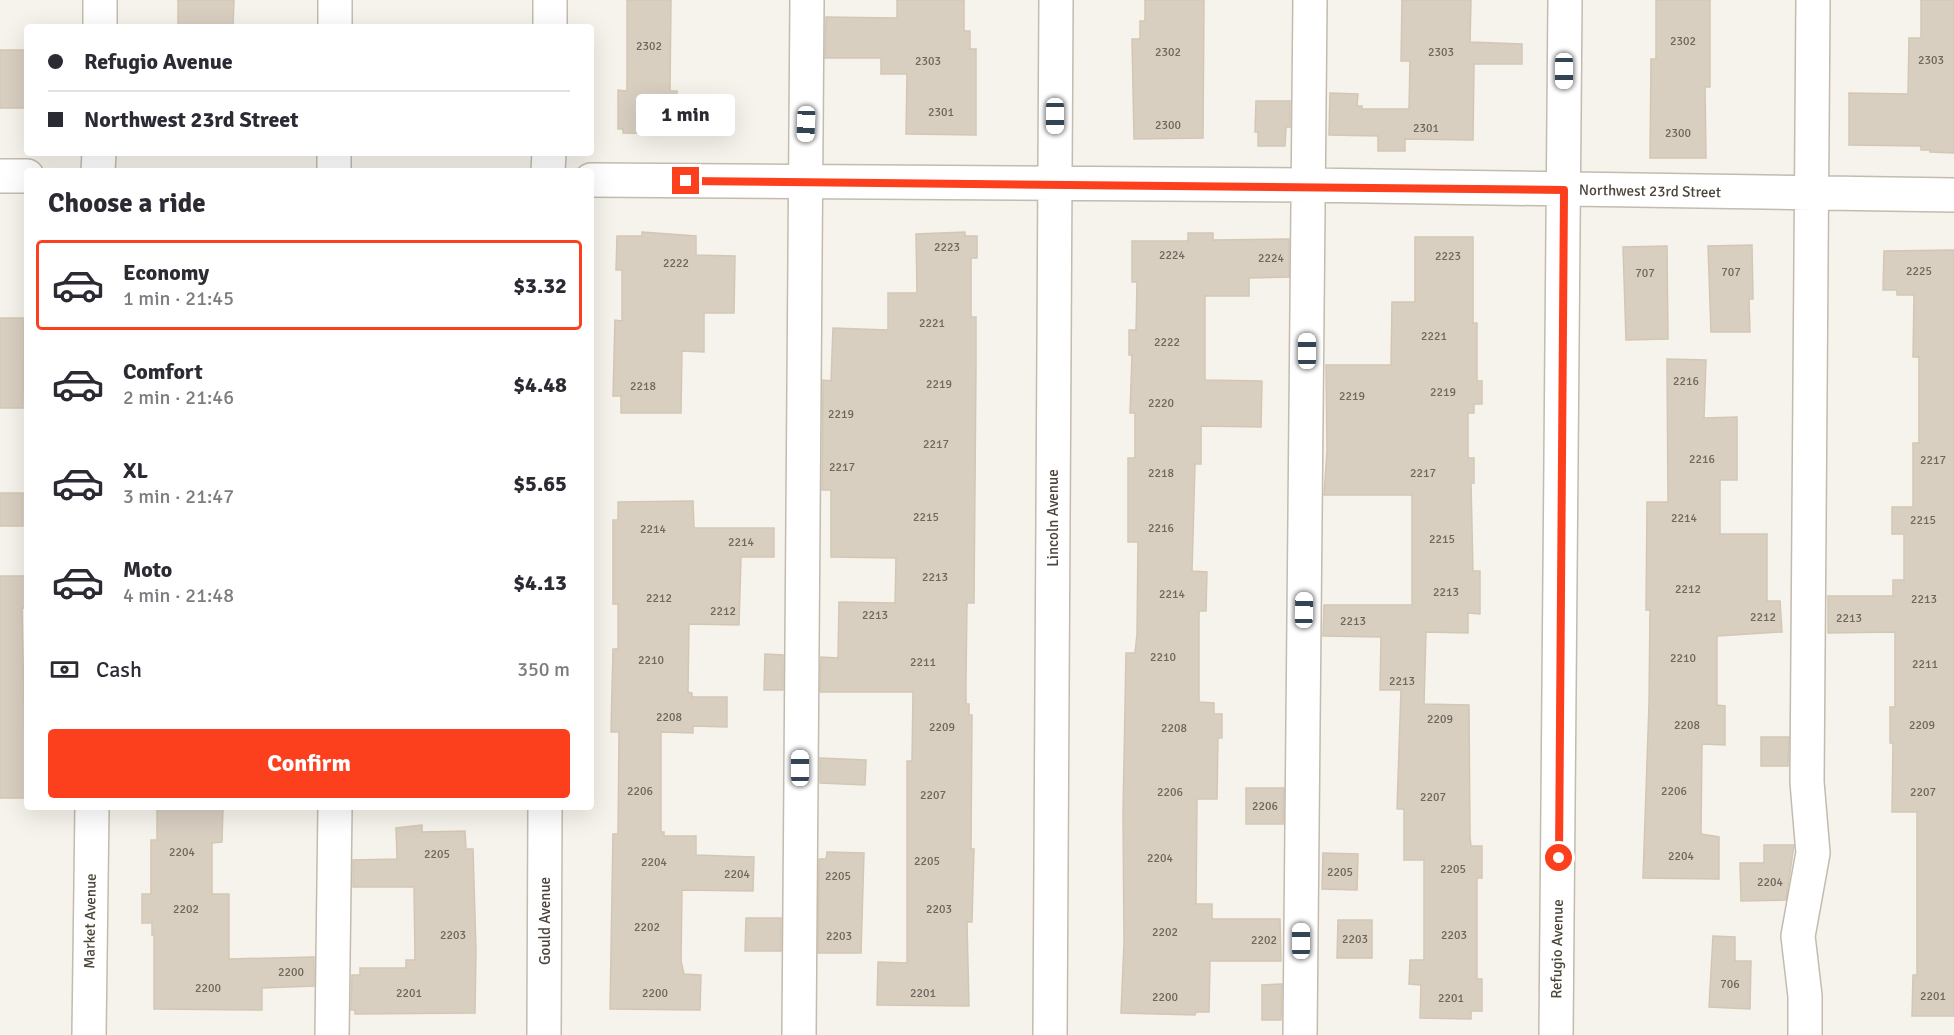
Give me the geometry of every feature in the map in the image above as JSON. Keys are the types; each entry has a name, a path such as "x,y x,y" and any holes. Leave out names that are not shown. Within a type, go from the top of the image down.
{"street":[{"path":"100,0 100,24"},
{"path":"335,0 335,24"},
{"path":"550,0 550,24"},
{"path":"799,1035 807,0"},
{"name":"Lincoln Avenue","path":"1050,1035 1056,0"},
{"path":"1300,1035 1310,0"},
{"name":"Refugio Avenue","path":"1556,1035 1565,0"},
{"path":"1805,1035 1805,996 1798,936 1813,853 1807,782 1813,0"},
{"path":"0,176 24,176"},
{"name":"Northwest 23rd Street","path":"594,180 1308,185 1954,195"},
{"name":"Market Avenue","path":"89,1035 92,810"},
{"path":"332,1035 335,810"},
{"name":"Gould Avenue","path":"544,1035 545,810"}],"building":[{"path":"178,0 234,0 233,24 178,24"},
{"path":"627,0 671,0 670,91 677,91 676,134 623,133 623,129 618,129 618,90 627,91"},
{"path":"897,0 964,0 964,31 970,31 970,49 976,49 976,135 906,134 907,74 881,74 881,58 825,58 826,17 897,18"},
{"path":"1145,0 1204,0 1203,138 1134,139 1132,39 1140,39 1140,21 1145,21"},
{"path":"1402,0 1471,0 1470,42 1522,44 1522,64 1474,64 1473,140 1405,139 1405,151 1378,151 1378,136 1329,135 1330,93 1358,94 1357,106 1362,106 1362,109 1409,109 1410,61 1401,61"},
{"path":"1656,0 1710,0 1710,87 1705,87 1706,158 1650,158 1651,59 1656,59"},
{"path":"1921,0 1954,0 1954,153 1930,152 1930,150 1921,150 1921,146 1849,145 1849,93 1908,94 1909,38 1921,38"},
{"path":"0,50 24,50 24,108 0,108"},
{"path":"1256,101 1290,101 1290,127 1286,127 1285,146 1258,146 1258,132 1255,132"},
{"path":"642,232 696,236 696,255 735,256 734,313 704,313 704,352 682,351 681,413 621,413 621,396 613,396 615,320 622,321 622,270 616,270 617,236 642,236"},
{"path":"965,232 965,236 977,236 977,258 971,258 971,317 976,317 974,603 967,603 966,678 966,704 969,704 969,715 972,715 971,849 974,849 972,922 967,922 969,1006 877,1005 878,962 907,963 907,761 912,761 913,692 820,692 821,657 838,658 839,602 895,603 896,558 831,557 831,490 822,490 823,380 831,381 833,328 888,330 888,293 917,293 916,234"},
{"path":"1188,233 1213,233 1213,240 1289,239 1289,277 1249,278 1249,296 1205,296 1205,380 1262,381 1261,427 1201,426 1201,464 1195,464 1192,571 1207,572 1206,611 1199,611 1199,702 1214,703 1214,714 1222,714 1222,738 1218,738 1217,799 1197,799 1196,904 1212,904 1212,919 1280,919 1281,961 1210,961 1209,1012 1196,1012 1195,1015 1121,1013 1124,943 1123,813 1126,653 1135,653 1137,634 1138,542 1128,542 1128,458 1135,458 1135,413 1130,413 1132,355 1129,355 1129,330 1136,330 1137,282 1132,282 1132,241 1188,241"},
{"path":"1415,237 1473,237 1473,323 1477,323 1477,381 1482,381 1482,404 1474,404 1474,413 1468,413 1468,458 1474,458 1474,483 1471,483 1473,571 1480,571 1480,614 1468,613 1468,633 1426,632 1424,704 1469,705 1470,837 1471,846 1482,846 1482,878 1477,878 1477,979 1482,979 1482,1011 1471,1011 1471,1019 1420,1018 1421,985 1409,984 1410,960 1424,960 1424,860 1404,860 1404,809 1397,809 1401,690 1380,690 1381,637 1323,636 1324,605 1412,605 1412,495 1324,495 1327,451 1326,365 1391,365 1392,302 1415,302"},
{"path":"1752,245 1753,299 1749,299 1750,332 1711,332 1708,246"},
{"path":"1667,246 1668,339 1626,340 1623,247"},
{"path":"1954,250 1954,1016 1912,1016 1913,975 1917,975 1917,812 1892,812 1893,743 1890,743 1890,707 1895,707 1895,632 1828,633 1828,596 1893,596 1893,580 1904,580 1904,534 1892,534 1892,507 1913,507 1913,443 1919,443 1919,357 1913,357 1914,295 1897,295 1897,290 1883,290 1884,251"},
{"path":"0,318 24,318 23,408 0,408"},
{"path":"1667,359 1706,360 1704,418 1737,417 1737,480 1720,480 1720,534 1767,534 1767,601 1780,601 1782,632 1717,636 1717,705 1725,706 1725,745 1702,744 1701,834 1719,837 1719,879 1643,878 1650,610 1646,610 1647,502 1668,502"},
{"path":"0,493 23,493 23,526 0,526"},
{"path":"693,501 694,528 774,528 774,557 741,557 739,625 689,624 688,692 692,693 692,697 727,697 727,727 693,726 693,733 661,732 661,832 664,832 664,836 696,836 696,855 754,857 753,891 682,890 681,961 684,974 701,975 700,1010 610,1009 613,834 618,834 619,732 611,732 613,649 618,649 618,604 613,604 613,520 618,520 618,502"},
{"path":"0,576 24,576 24,608 22,608 24,798 0,798"},
{"path":"765,654 783,655 783,690 764,690"},
{"path":"1761,737 1789,737 1788,766 1761,766"},
{"path":"820,758 866,760 865,785 820,783"},
{"path":"1246,788 1284,788 1283,824 1246,824"},
{"path":"157,810 223,810 222,842 212,843 212,894 229,894 229,959 314,957 314,986 262,988 262,1010 154,1009 154,935 152,935 152,923 142,923 142,894 151,894 151,840 157,840"},
{"path":"422,825 422,832 465,831 466,849 473,849 475,1013 355,1014 355,1010 351,1010 352,975 360,975 360,968 406,968 406,960 415,960 414,887 353,887 353,860 397,859 396,828"},
{"path":"1764,845 1794,845 1786,900 1741,901 1740,863 1764,863"},
{"path":"827,852 864,853 861,953 818,953 819,859 826,859"},
{"path":"1323,853 1358,854 1357,890 1322,889"},
{"path":"746,918 781,918 781,951 745,951"},
{"path":"1338,920 1372,920 1372,958 1337,958"},
{"path":"1713,936 1735,937 1735,961 1751,961 1750,1009 1709,1007"},
{"path":"1282,984 1281,1020 1262,1020 1262,985"}],"route":[{"path":"686,181 1308,185 1564,190 1559,858"}]}
